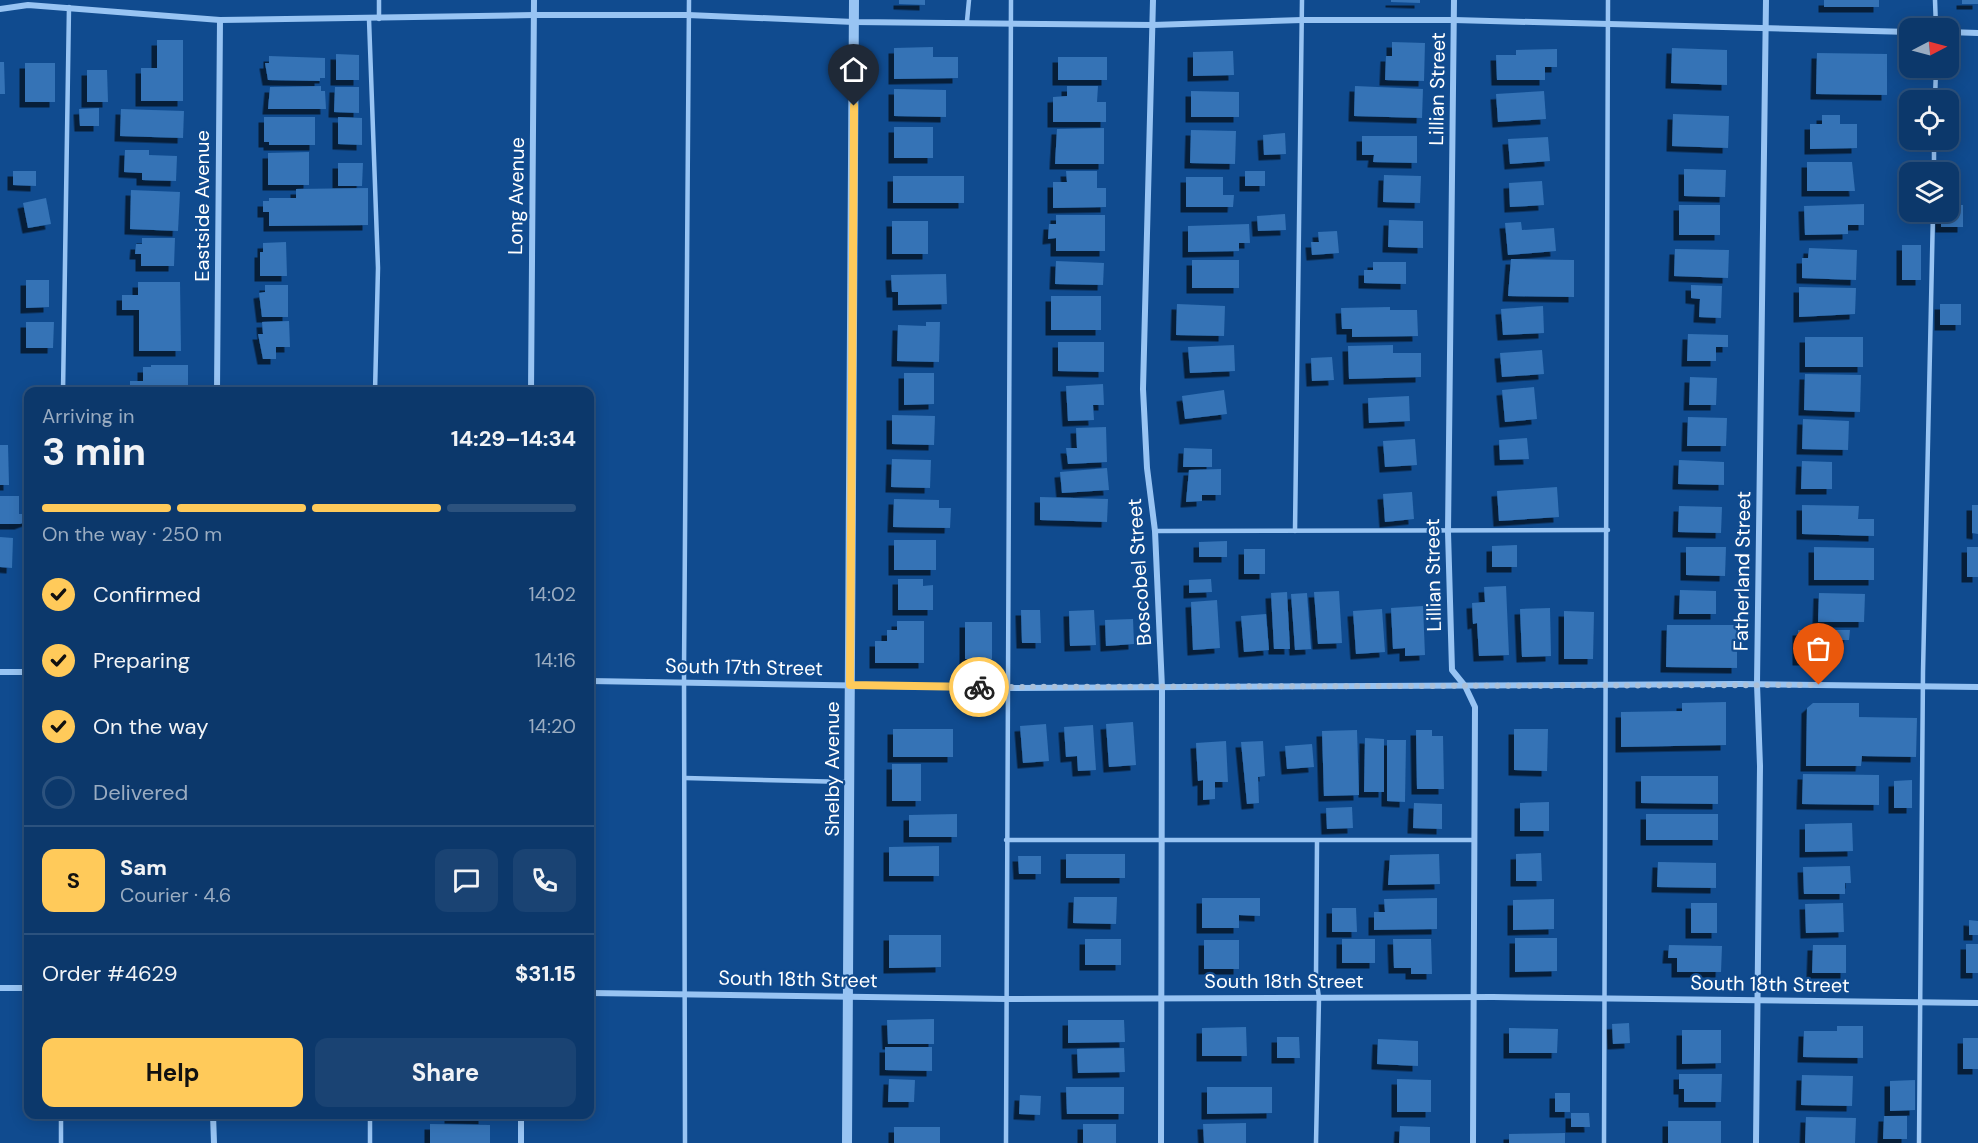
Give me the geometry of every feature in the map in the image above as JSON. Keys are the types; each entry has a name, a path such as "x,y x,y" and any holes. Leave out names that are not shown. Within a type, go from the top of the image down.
{"street":[{"name":"Long Avenue","path":"531,387 534,0"},
{"name":"Shelby Avenue","path":"847,1143 854,0"},
{"name":"Boscobel Street","path":"1153,0 1143,389 1147,468 1155,531 1162,688 1161,1143"},
{"name":"Lillian Street","path":"1454,0 1448,532 1452,670 1465,686 1475,707 1473,1143"},
{"name":"Fatherland Street","path":"1756,1143 1760,766 1757,684 1766,0"},
{"path":"0,9 27,5 69,7 220,20 688,15 854,22 1010,21 1153,25 1302,20 1454,20 1899,32"},
{"name":"Eastside Avenue","path":"218,387 220,20"},
{"path":"1959,32 1978,33"},
{"path":"0,672 24,672"},
{"name":"South 17th Street","path":"594,681 1006,688 1757,684 1978,687"},
{"path":"0,988 24,988"},
{"name":"South 18th Street","path":"594,993 1007,999 1474,997 1978,1003"},
{"path":"213,1119 214,1143"},
{"path":"521,1119 521,1143"}],"lane":[{"path":"379,0 379,19"},
{"path":"685,1143 689,0"},
{"path":"967,21 969,0"},
{"path":"1006,1143 1006,688 1011,0"},
{"path":"1295,531 1302,0"},
{"path":"1604,1143 1608,685 1608,0"},
{"path":"1935,0 1936,18"},
{"path":"63,387 69,7"},
{"path":"369,19 378,268 375,387"},
{"path":"1919,1143 1923,686 1933,222"},
{"path":"1155,531 1608,530"},
{"path":"685,778 849,782"},
{"path":"1006,840 1317,842 1474,840"},
{"path":"1316,1143 1319,998 1316,976 1317,842"},
{"path":"61,1119 61,1143"},
{"path":"370,1119 370,1143"}],"building":[{"path":"899,0 925,0 925,5 899,4"},
{"path":"1391,0 1420,0 1420,3 1391,2"},
{"path":"1824,0 1879,0 1879,7 1824,7"},
{"path":"1962,0 1978,0 1978,4 1962,4"},
{"path":"157,40 183,40 183,101 141,101 141,68 157,68"},
{"path":"1392,42 1425,43 1424,81 1385,80 1386,56 1392,56"},
{"path":"933,47 933,57 958,57 958,78 894,79 894,48"},
{"path":"1672,48 1727,50 1727,85 1671,83"},
{"path":"1557,49 1557,67 1545,67 1545,80 1497,80 1496,55 1516,55 1516,50"},
{"path":"1233,51 1234,75 1193,76 1193,52"},
{"path":"1817,53 1887,54 1887,95 1816,94"},
{"path":"336,54 359,55 359,80 336,80"},
{"path":"269,56 325,58 325,78 320,78 320,81 268,80 265,63 269,63"},
{"path":"1058,57 1107,57 1107,80 1058,80"},
{"path":"0,62 4,62 5,94 0,94"},
{"path":"25,63 55,63 55,102 25,102"},
{"path":"87,70 107,70 108,102 87,102"},
{"path":"321,86 321,91 325,91 326,109 268,109 270,87"},
{"path":"1067,86 1098,86 1097,102 1106,102 1106,122 1053,122 1053,97 1067,96"},
{"path":"1355,86 1423,89 1422,118 1354,116"},
{"path":"335,87 359,87 359,113 334,112"},
{"path":"894,89 946,90 946,117 894,116"},
{"path":"1191,91 1239,92 1239,117 1191,117"},
{"path":"1544,91 1546,119 1498,122 1496,94"},
{"path":"99,108 99,126 80,126 79,109"},
{"path":"121,109 184,111 183,138 120,136"},
{"path":"1673,114 1729,116 1728,148 1672,146"},
{"path":"1822,115 1840,115 1840,124 1857,124 1857,148 1810,149 1810,124 1822,124"},
{"path":"264,117 315,117 315,145 269,145 269,142 264,142"},
{"path":"338,117 362,118 362,145 338,144"},
{"path":"894,127 933,127 933,158 894,158"},
{"path":"1104,128 1104,164 1055,164 1057,129"},
{"path":"1191,130 1236,131 1235,164 1190,163"},
{"path":"1285,133 1286,154 1264,155 1263,135"},
{"path":"1362,136 1417,136 1417,163 1373,162 1374,155 1362,155"},
{"path":"1548,137 1550,161 1510,164 1508,139"},
{"path":"125,150 149,150 149,155 177,156 176,181 142,180 142,173 124,172"},
{"path":"309,152 309,185 268,185 268,153"},
{"path":"1807,162 1852,162 1855,191 1807,191"},
{"path":"338,163 363,163 362,186 338,186"},
{"path":"1684,169 1726,170 1725,197 1684,196"},
{"path":"13,171 36,171 36,186 13,185"},
{"path":"1066,171 1097,171 1097,188 1106,188 1106,207 1053,208 1053,182 1067,182"},
{"path":"1245,171 1265,171 1265,186 1245,186"},
{"path":"1384,175 1421,176 1420,203 1383,202"},
{"path":"893,176 964,176 964,203 893,203"},
{"path":"1186,177 1223,177 1223,195 1234,195 1233,207 1186,207"},
{"path":"1542,181 1544,205 1510,207 1509,183"},
{"path":"368,188 368,225 269,226 269,212 263,212 263,201 269,201 269,198 296,198 296,189"},
{"path":"131,190 180,192 178,231 130,229"},
{"path":"46,198 51,224 28,228 23,203"},
{"path":"1864,204 1864,225 1848,225 1848,234 1805,235 1804,206"},
{"path":"1679,205 1720,205 1720,235 1679,235"},
{"path":"1959,205 1963,205 1963,227 1941,227 1941,222 1959,222"},
{"path":"1285,214 1286,230 1258,231 1257,216"},
{"path":"1056,215 1105,215 1105,251 1056,251 1056,238 1048,239 1049,224 1056,224"},
{"path":"1389,220 1423,221 1423,248 1388,247"},
{"path":"892,221 928,221 928,254 892,254"},
{"path":"1521,222 1522,230 1554,228 1556,251 1508,255 1505,223"},
{"path":"1249,224 1250,243 1239,243 1239,251 1188,252 1188,226"},
{"path":"1337,231 1339,253 1312,255 1311,242 1319,242 1318,232"},
{"path":"142,238 175,238 174,266 141,266 141,254 135,254 136,244 142,244"},
{"path":"286,242 287,276 260,276 260,252 263,252 263,243"},
{"path":"1902,245 1921,245 1921,280 1902,280"},
{"path":"1809,248 1857,250 1856,280 1802,278 1802,258 1808,258"},
{"path":"1675,249 1729,250 1728,278 1674,276"},
{"path":"1511,259 1574,260 1574,297 1508,296"},
{"path":"1192,260 1239,260 1239,288 1192,288"},
{"path":"1056,261 1104,263 1103,285 1055,284"},
{"path":"1373,262 1406,262 1406,284 1364,283 1364,270 1373,270"},
{"path":"946,274 947,304 898,305 898,292 892,292 891,275"},
{"path":"26,280 49,280 49,307 26,308"},
{"path":"138,282 180,282 181,351 139,351 139,310 122,310 122,295 138,295"},
{"path":"265,285 288,285 288,317 262,317 259,293 265,292"},
{"path":"1691,285 1722,286 1721,318 1699,317 1700,299 1691,298"},
{"path":"1799,287 1856,288 1855,314 1799,317"},
{"path":"1051,296 1101,296 1101,330 1051,330"},
{"path":"1177,304 1225,306 1224,336 1176,335"},
{"path":"1940,304 1961,304 1961,325 1940,325"},
{"path":"1543,306 1544,333 1503,335 1501,309"},
{"path":"1390,307 1390,310 1417,310 1418,336 1352,337 1352,329 1342,329 1341,308"},
{"path":"289,321 290,347 276,347 276,359 263,359 258,334 263,334 262,322"},
{"path":"26,322 54,322 53,348 26,348"},
{"path":"926,322 940,322 939,362 897,361 898,325 926,326"},
{"path":"1688,334 1728,335 1728,347 1716,347 1716,361 1687,361"},
{"path":"1805,337 1863,337 1863,367 1805,367"},
{"path":"1058,342 1104,342 1104,372 1058,371"},
{"path":"1234,345 1235,371 1190,373 1188,347"},
{"path":"1393,345 1393,353 1421,353 1421,377 1349,379 1348,346"},
{"path":"1542,350 1544,374 1502,377 1500,353"},
{"path":"1332,357 1334,380 1312,381 1311,358"},
{"path":"151,365 188,365 188,387 130,387 130,381 143,381 143,367 151,367"},
{"path":"904,373 934,373 934,404 904,405"},
{"path":"1805,374 1861,375 1860,412 1804,410"},
{"path":"1690,377 1717,378 1716,405 1689,405"},
{"path":"1103,384 1104,405 1093,405 1094,420 1068,421 1066,386"},
{"path":"1534,387 1537,419 1505,422 1502,390"},
{"path":"1224,390 1227,414 1185,419 1182,396"},
{"path":"1409,396 1410,421 1369,423 1368,398"},
{"path":"892,415 935,416 934,445 892,444"},
{"path":"1688,417 1727,418 1726,446 1687,446"},
{"path":"1803,419 1849,421 1848,450 1802,449"},
{"path":"1106,427 1107,462 1068,464 1066,448 1077,448 1076,428"},
{"path":"1527,438 1529,459 1500,460 1499,440"},
{"path":"1415,439 1417,465 1385,467 1383,441"},
{"path":"0,445 8,445 9,485 0,485"},
{"path":"1184,448 1212,449 1212,467 1183,467"},
{"path":"892,459 931,460 930,488 891,487"},
{"path":"1679,460 1724,462 1724,485 1678,484"},
{"path":"1802,461 1832,462 1832,489 1801,489"},
{"path":"1107,468 1109,490 1062,493 1060,472"},
{"path":"1221,469 1221,495 1202,495 1202,501 1186,502 1189,470"},
{"path":"1557,487 1559,517 1499,521 1497,491"},
{"path":"1412,492 1414,519 1385,522 1383,494"},
{"path":"0,496 19,496 19,514 24,514 24,522 0,524"},
{"path":"1040,497 1108,499 1107,522 1040,520"},
{"path":"894,499 939,500 939,508 951,508 950,528 893,527"},
{"path":"1802,505 1859,506 1858,519 1874,519 1874,536 1802,534"},
{"path":"1972,505 1978,505 1978,534 1972,533"},
{"path":"1679,506 1722,507 1721,533 1678,532"},
{"path":"0,537 13,538 12,568 0,567"},
{"path":"894,540 936,540 936,570 894,570"},
{"path":"1227,541 1227,557 1199,557 1199,542"},
{"path":"1517,545 1517,567 1492,567 1492,546"},
{"path":"1686,547 1726,547 1725,576 1686,575"},
{"path":"1814,547 1874,548 1874,580 1814,580"},
{"path":"1967,547 1978,547 1978,577 1967,577"},
{"path":"1244,549 1265,549 1265,574 1244,574"},
{"path":"898,579 923,579 923,586 933,585 933,610 898,610"},
{"path":"1211,579 1212,592 1189,593 1189,580"},
{"path":"1506,586 1509,655 1479,656 1477,623 1473,624 1472,603 1485,602 1484,587"},
{"path":"1680,590 1716,591 1716,614 1679,614"},
{"path":"1339,591 1342,643 1318,644 1314,592"},
{"path":"1287,592 1290,649 1274,649 1271,593"},
{"path":"1307,593 1311,649 1295,650 1291,594"},
{"path":"1819,593 1865,594 1864,622 1818,622"},
{"path":"1217,600 1220,648 1193,650 1191,602"},
{"path":"1423,606 1425,655 1405,656 1405,648 1393,649 1391,608"},
{"path":"1550,608 1551,656 1522,657 1520,609"},
{"path":"1382,609 1385,652 1356,654 1353,611"},
{"path":"1021,610 1040,610 1041,643 1022,643"},
{"path":"1094,610 1096,645 1070,646 1069,611"},
{"path":"1564,611 1594,612 1593,659 1564,659"},
{"path":"1266,614 1269,650 1244,652 1241,616"},
{"path":"1133,619 1134,644 1106,646 1105,620"},
{"path":"897,621 924,621 924,663 875,663 875,641 887,641 887,630 897,630"},
{"path":"965,622 992,622 992,659 965,659"},
{"path":"1667,625 1737,625 1737,668 1666,667"},
{"path":"1798,630 1850,630 1849,640 1837,640 1837,660 1798,660"},
{"path":"1726,702 1726,745 1621,747 1621,712 1682,711 1682,703"},
{"path":"1813,703 1859,703 1859,717 1917,718 1916,757 1862,756 1861,766 1806,766 1807,708"},
{"path":"1133,722 1136,765 1109,767 1106,724"},
{"path":"1046,724 1049,761 1023,763 1020,726"},
{"path":"1093,725 1096,770 1078,771 1077,756 1066,757 1064,727"},
{"path":"893,729 953,729 953,757 893,757"},
{"path":"1514,729 1548,729 1547,771 1514,770"},
{"path":"1357,730 1359,795 1324,796 1322,731"},
{"path":"1416,730 1432,730 1432,736 1443,736 1444,789 1417,789"},
{"path":"1365,738 1384,739 1384,792 1364,792"},
{"path":"1387,740 1406,740 1405,802 1387,801"},
{"path":"1226,741 1228,782 1215,782 1215,799 1203,800 1203,780 1198,781 1196,743"},
{"path":"1263,741 1265,776 1258,777 1259,803 1247,804 1241,742"},
{"path":"1312,744 1314,767 1287,769 1285,746"},
{"path":"892,764 921,764 921,801 892,801"},
{"path":"1803,774 1879,775 1879,805 1802,804"},
{"path":"1641,776 1718,776 1718,804 1641,803"},
{"path":"1912,780 1912,808 1894,808 1894,781"},
{"path":"1549,802 1549,831 1520,831 1520,803"},
{"path":"1414,803 1442,804 1442,829 1413,828"},
{"path":"1352,807 1353,828 1327,829 1326,808"},
{"path":"957,814 957,837 909,837 909,815"},
{"path":"1646,814 1718,814 1718,840 1646,840"},
{"path":"1852,823 1853,851 1805,852 1805,824"},
{"path":"939,846 939,876 889,876 889,847"},
{"path":"1541,853 1542,881 1516,881 1516,854"},
{"path":"1066,854 1125,854 1125,878 1066,878"},
{"path":"1439,854 1440,884 1388,885 1390,855"},
{"path":"1018,856 1041,856 1041,874 1019,874"},
{"path":"1658,862 1716,863 1716,888 1657,887"},
{"path":"1850,866 1851,883 1845,883 1845,894 1804,894 1803,867"},
{"path":"1074,897 1117,897 1116,924 1073,923"},
{"path":"1202,898 1260,898 1260,916 1239,915 1239,928 1202,928"},
{"path":"1437,898 1437,929 1374,930 1374,912 1385,912 1384,899"},
{"path":"1554,899 1554,929 1513,930 1513,900"},
{"path":"1691,903 1717,903 1717,933 1691,933"},
{"path":"1843,903 1844,932 1806,933 1805,904"},
{"path":"1332,908 1356,908 1357,932 1332,932"},
{"path":"1969,920 1978,921 1978,935 1969,935"},
{"path":"889,935 941,935 941,967 889,968"},
{"path":"1515,938 1557,938 1557,971 1515,972"},
{"path":"1085,939 1121,939 1121,965 1085,965"},
{"path":"1342,939 1375,939 1375,963 1342,963"},
{"path":"1393,939 1431,939 1432,974 1411,974 1411,968 1394,968"},
{"path":"1204,940 1239,940 1239,969 1204,969"},
{"path":"1966,944 1978,944 1978,973 1966,973"},
{"path":"1669,945 1722,946 1721,972 1677,972 1677,958 1668,958"},
{"path":"1813,945 1846,945 1846,973 1812,973"},
{"path":"934,1019 934,1044 888,1044 887,1020"},
{"path":"1068,1020 1124,1020 1125,1042 1068,1043"},
{"path":"1629,1023 1630,1043 1613,1044 1612,1024"},
{"path":"1837,1026 1863,1026 1863,1058 1803,1057 1804,1031 1837,1031"},
{"path":"1246,1027 1247,1056 1202,1056 1202,1028"},
{"path":"1509,1028 1558,1029 1557,1053 1509,1053"},
{"path":"1682,1030 1721,1030 1721,1063 1682,1064"},
{"path":"1277,1037 1299,1037 1300,1058 1277,1058"},
{"path":"1963,1038 1978,1038 1978,1069 1963,1069"},
{"path":"1378,1039 1418,1041 1418,1066 1377,1064"},
{"path":"885,1047 932,1047 932,1071 885,1070"},
{"path":"1124,1048 1125,1072 1078,1073 1077,1049"},
{"path":"1679,1074 1722,1074 1721,1102 1684,1102 1684,1089 1679,1089"},
{"path":"1802,1075 1853,1076 1852,1106 1801,1105"},
{"path":"889,1079 915,1080 914,1102 888,1102"},
{"path":"1397,1079 1431,1080 1431,1112 1397,1112"},
{"path":"1915,1080 1915,1110 1890,1111 1890,1081"},
{"path":"1066,1087 1124,1087 1124,1114 1067,1114"},
{"path":"1207,1087 1272,1087 1272,1113 1207,1114"},
{"path":"1555,1093 1570,1093 1570,1112 1555,1112"},
{"path":"1020,1095 1041,1096 1040,1115 1019,1114"},
{"path":"1571,1113 1589,1113 1590,1127 1571,1127"},
{"path":"1884,1116 1907,1116 1907,1139 1883,1139"},
{"path":"1806,1117 1856,1118 1855,1143 1805,1143"},
{"path":"1668,1121 1721,1121 1721,1143 1668,1143"},
{"path":"1246,1123 1246,1143 1204,1143 1203,1124"},
{"path":"430,1124 490,1125 490,1143 430,1143"},
{"path":"1083,1124 1116,1124 1116,1143 1083,1143"},
{"path":"1400,1126 1430,1127 1430,1143 1399,1143"},
{"path":"894,1127 940,1127 940,1143 894,1143"},
{"path":"1565,1133 1565,1143 1509,1143 1509,1134"}],"way so far":[{"path":"979,687 1819,685"}],"route":[{"path":"854,106 850,685 979,687"}]}
